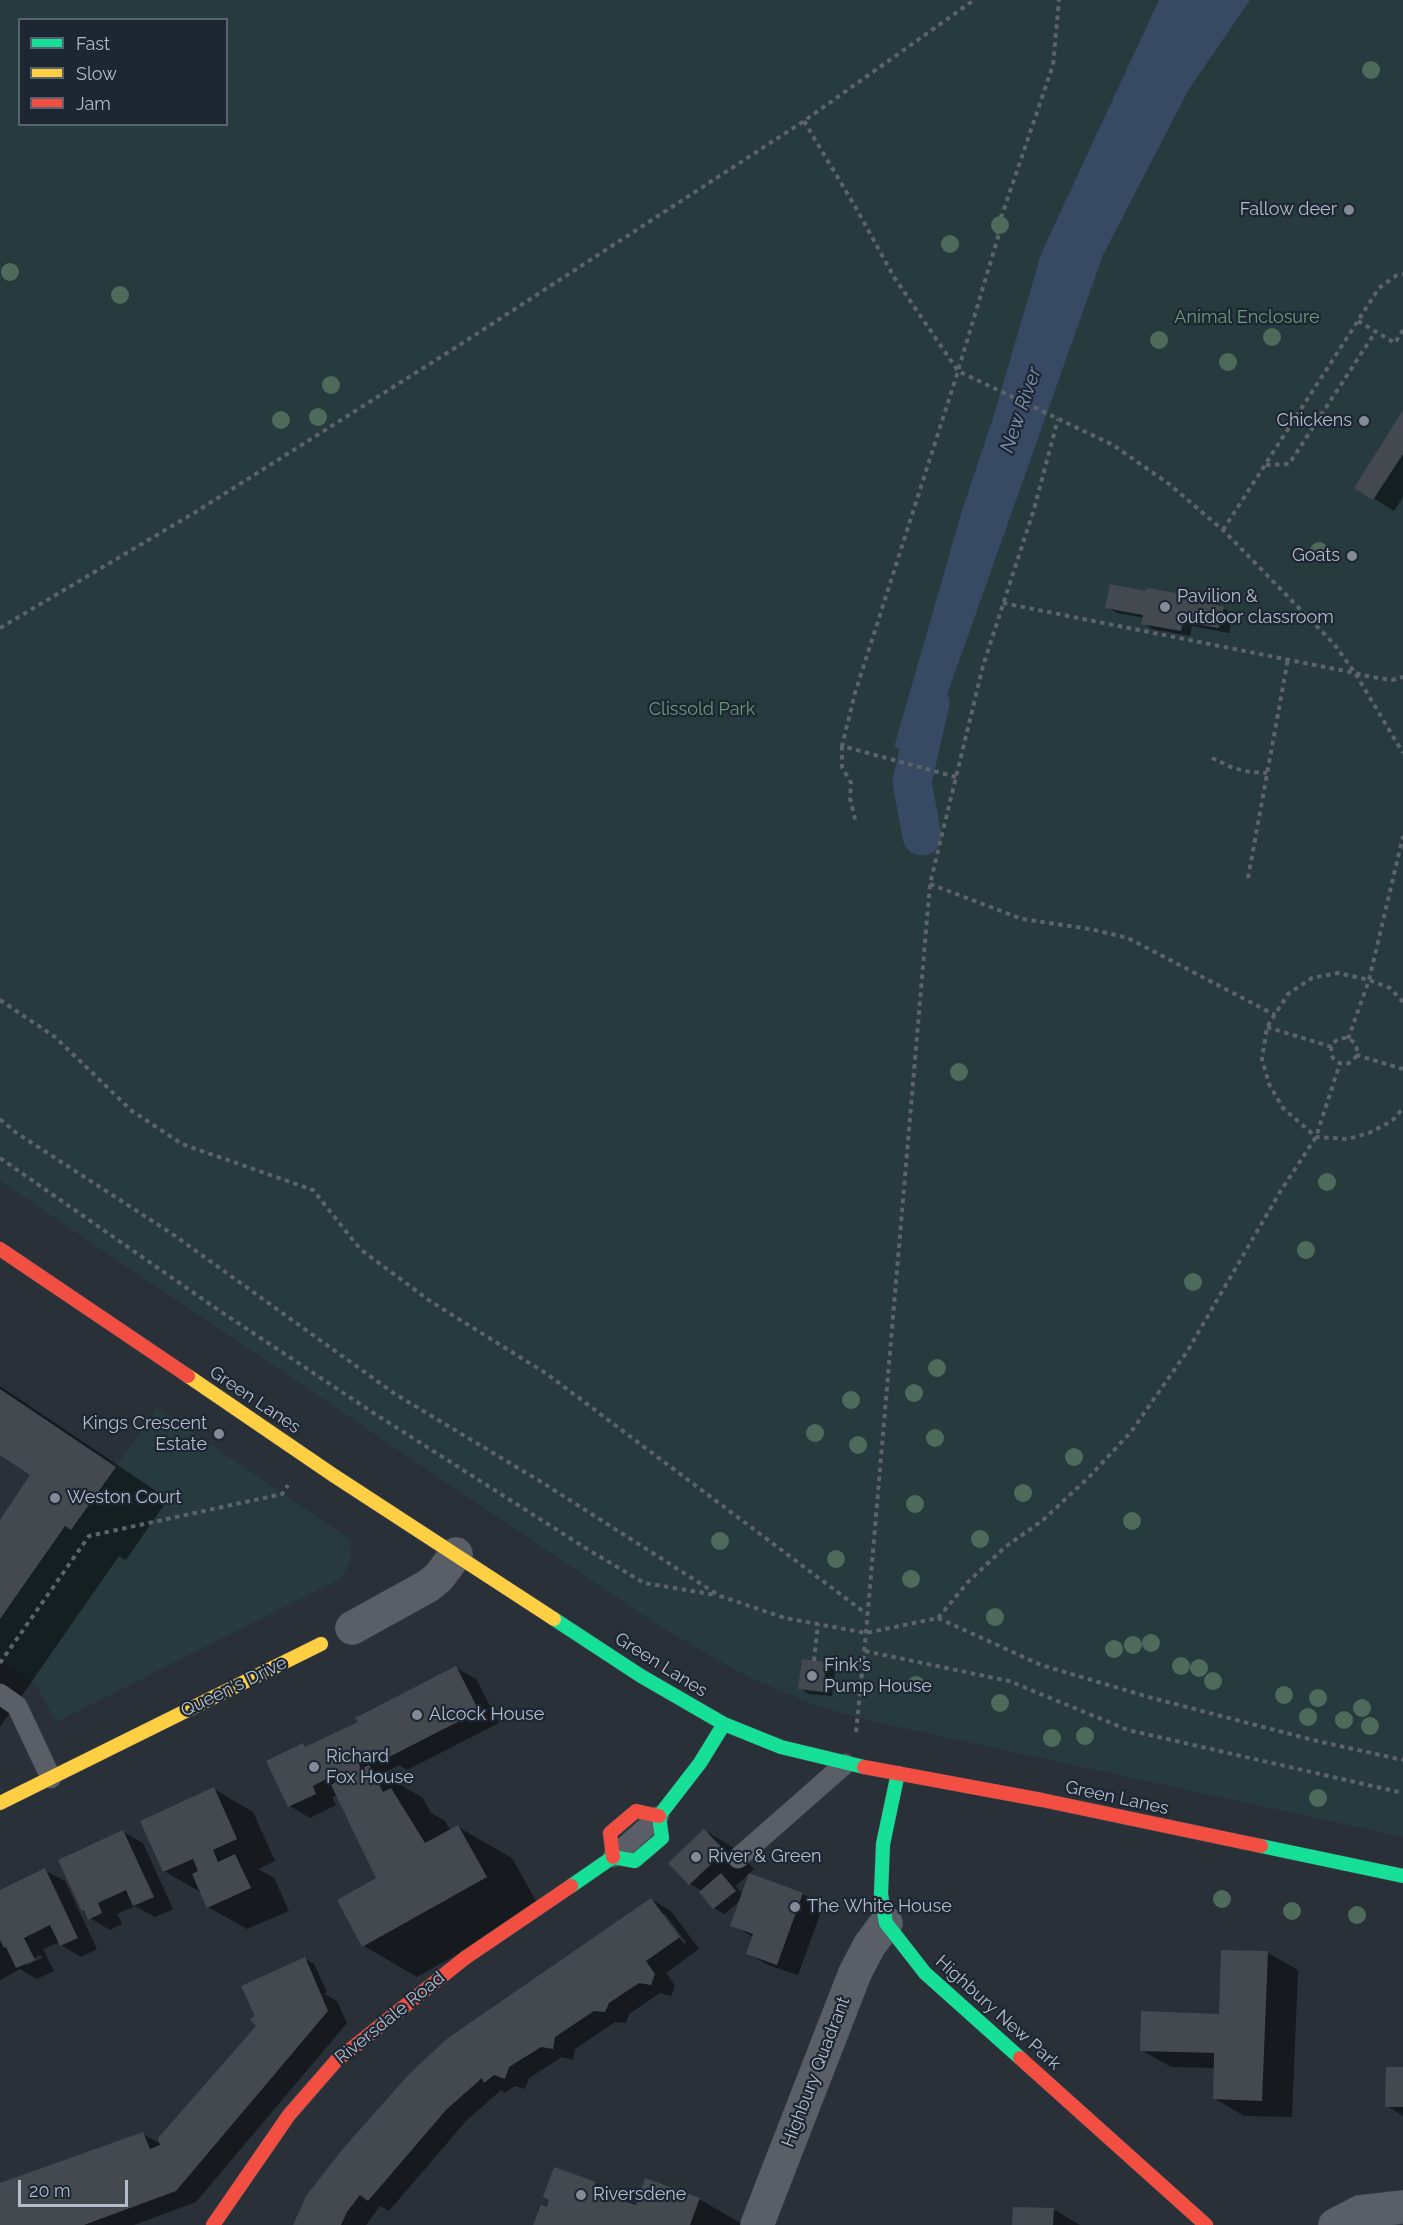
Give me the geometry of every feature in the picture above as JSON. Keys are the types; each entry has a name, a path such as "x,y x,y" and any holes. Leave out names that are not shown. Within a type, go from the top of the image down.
{"street":[{"name":"Green Lanes","path":"0,1249 307,1457 641,1676 724,1724 781,1747 845,1764 1042,1800 1403,1876"},
{"name":"Queen's Drive","path":"352,1628 428,1586 439,1577 456,1554"},
{"name":"Queen's Drive","path":"0,1803 321,1644"},
{"name":"Riversdale Road","path":"658,1816 700,1763 724,1724"},
{"name":"Highbury New Park","path":"898,1773 883,1844 881,1894 886,1923 925,1973 1206,2225"},
{"name":"Riversdale Road","path":"213,2225 289,2115 336,2061 465,1958 613,1857"},
{"name":"Highbury Quadrant","path":"757,2225 855,1973 869,1946 886,1923"},
{"path":"1335,2225 1360,2212 1403,2207"}],"lane":[{"name":"Queen's Drive","path":"321,1644 352,1628"},
{"path":"0,1694 17,1706 51,1778"},
{"path":"738,1858 845,1764"},
{"name":"Riversdale Road","path":"613,1857 658,1816"}],"path":[{"path":"0,628 194,513 458,346 804,121 974,0"},
{"path":"856,823 850,798 851,783 843,767 842,746 855,693 958,371 999,234 996,228 997,221 1002,215 1053,65 1059,0"},
{"path":"804,121 894,277 958,371 1113,445 1169,484 1223,530 1334,644 1355,672 1403,753"},
{"path":"1223,530 1379,288 1397,275 1403,274"},
{"path":"1358,321 1395,343 1403,330"},
{"path":"1266,465 1289,464 1376,331"},
{"path":"857,1729 930,884 983,666 1034,509 1058,419"},
{"path":"1003,603 1392,680 1403,677"},
{"path":"1248,878 1288,659"},
{"path":"842,746 956,777"},
{"path":"1212,758 1233,768 1267,773"},
{"path":"1348,1039 1369,980 1403,836"},
{"path":"930,884 1022,919 1090,929 1128,938 1275,1015"},
{"path":"1403,1002 1390,988 1369,980 1338,973 1312,978 1288,994 1267,1027 1263,1059 1269,1084 1283,1108 1316,1137 1348,1139 1369,1133 1392,1121 1403,1108"},
{"path":"0,1000 55,1037 132,1111 182,1144 313,1190 360,1249 430,1301 547,1374 868,1615"},
{"path":"1267,1027 1332,1047"},
{"path":"1340,1039 1348,1039 1355,1044 1357,1051 1352,1061 1340,1063 1332,1054 1332,1047 1340,1039"},
{"path":"1356,1054 1403,1069"},
{"path":"938,1618 968,1582 1005,1547 1042,1521 1089,1477 1131,1432 1188,1350 1280,1192 1316,1137 1340,1063"},
{"path":"0,1119 15,1132 171,1233 395,1394 543,1483 720,1596"},
{"path":"0,1158 214,1307 372,1412 644,1583 720,1596 785,1618 867,1633 938,1618 1041,1665 1152,1698 1317,1741 1403,1760"},
{"path":"0,1663 88,1536 282,1494 307,1457"},
{"path":"814,1661 818,1624"},
{"path":"865,1651 1009,1681 1128,1730 1403,1793"}],"green space":[{"name":"Clissold Park","path":"0,0 1403,0 1403,1837 871,1721 811,1704 748,1677 659,1626 0,1181"},
{"path":"157,1408 350,1539 351,1560 342,1578 56,1722 37,1686 0,1660 0,1619 65,1526 72,1530"}],"water":[{"path":"1159,0 1250,0 1189,89 1103,255 925,757 894,747 961,514 994,415 1041,254"}],"building":[{"path":"1403,410 1403,454 1373,500 1354,488"},
{"name":"Pavilion & outdoor classroom","path":"1110,584 1146,591 1147,588 1187,595 1187,599 1224,607 1219,628 1183,622 1181,631 1141,624 1143,615 1105,608"},
{"name":"Weston Court","path":"0,1389 116,1467 71,1530 65,1526 0,1619 0,1520 30,1475 0,1455"},
{"name":"Fink's Pump House","path":"802,1659 826,1662 823,1692 798,1689"},
{"path":"456,1666 479,1711 385,1759 382,1752 359,1764 361,1769 369,1765 383,1792 391,1788 425,1843 458,1825 487,1877 362,1947 337,1900 376,1878 331,1785 337,1781 334,1775 313,1786 316,1794 288,1807 266,1761 303,1743 305,1747 358,1722 355,1718"},
{"path":"214,1787 237,1839 213,1850 218,1862 235,1854 251,1888 207,1908 192,1874 198,1871 193,1859 163,1872 140,1821"},
{"name":"River & Green","path":"704,1829 725,1851 689,1885 668,1863"},
{"path":"123,1830 154,1897 133,1906 126,1890 98,1903 102,1913 88,1920 58,1860"},
{"path":"45,1868 78,1938 60,1946 50,1925 24,1938 35,1960 16,1968 0,1940 0,1890"},
{"path":"721,1873 736,1891 713,1909 699,1892"},
{"path":"749,1873 803,1893 777,1965 746,1954 753,1934 730,1926"},
{"path":"651,1898 680,1937 646,1961 655,1974 651,1985 639,1983 609,2003 605,2012 594,2011 555,2037 553,2049 541,2047 509,2067 505,2079 494,2075 484,2083 482,2078 446,2110 368,2201 360,2195 347,2212 341,2225 293,2225 306,2196 342,2150 409,2074 448,2038"},
{"path":"1221,1950 1268,1951 1262,2101 1213,2099 1214,2053 1140,2051 1141,2011 1219,2014"},
{"path":"305,1957 328,2011 176,2191 84,2225 0,2225 0,2183 143,2132 150,2149 160,2145 158,2138 256,2026 250,2019 255,2016 241,1986"},
{"path":"1386,2067 1403,2067 1403,2107 1385,2107"},
{"name":"Riversdene","path":"554,2167 620,2193 618,2199 636,2205 645,2178 700,2198 690,2225 533,2225 541,2205 547,2207 549,2200 543,2197"},
{"path":"1013,2207 1054,2208 1053,2225 1012,2225"}],"waterway":[{"name":"New River","path":"922,836 912,782 930,703"}],"traffic: fast":[{"path":"554,1619 641,1676 724,1724 781,1747 864,1767"},
{"path":"571,1886 613,1857 635,1861 662,1838 659,1816 700,1763 724,1724"},
{"path":"898,1773 883,1844 881,1894 886,1923 925,1973 1020,2058"},
{"path":"1261,1846 1403,1876"}],"traffic: slow":[{"path":"188,1376 333,1475 554,1619"},
{"path":"0,1803 321,1644"}],"traffic: jam":[{"path":"0,1249 188,1376"},
{"path":"864,1767 1042,1800 1261,1846"},
{"path":"613,1857 610,1833 636,1811 659,1816"},
{"path":"213,2225 289,2115 336,2061 465,1958 571,1886"},
{"path":"1020,2058 1206,2225"}],"place":[{"name":"Fallow deer","path":"1349,210"},
{"name":"Chickens","path":"1364,421"},
{"name":"Goats","path":"1352,556"},
{"name":"Pavilion & outdoor classroom","path":"1165,607"},
{"name":"Kings Crescent Estate","path":"219,1434"},
{"name":"Weston Court","path":"55,1498"},
{"name":"Fink's Pump House","path":"812,1676"},
{"name":"Alcock House","path":"417,1715"},
{"name":"Richard Fox House","path":"314,1767"},
{"name":"River & Green","path":"696,1857"},
{"name":"The White House","path":"795,1907"},
{"name":"Riversdene","path":"581,2195"}],"park label":[{"name":"Animal Enclosure","path":"1247,318"}]}
